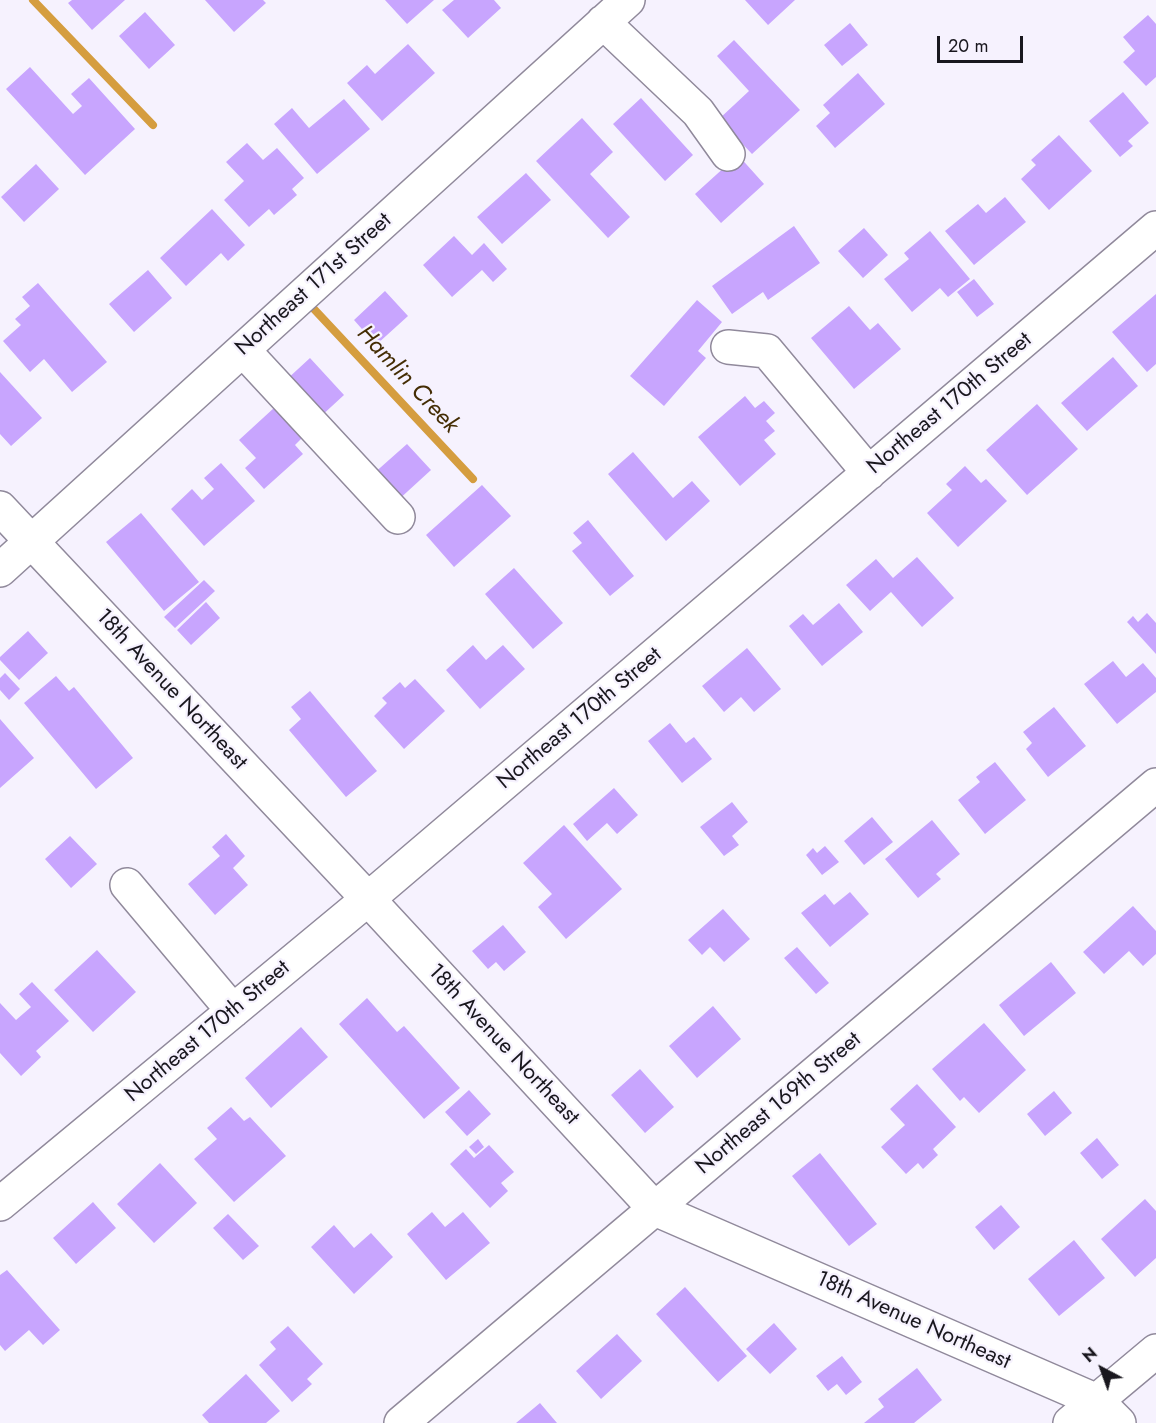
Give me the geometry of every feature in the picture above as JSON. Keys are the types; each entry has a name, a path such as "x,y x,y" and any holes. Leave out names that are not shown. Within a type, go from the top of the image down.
{"street":[{"name":"Northeast 171st Street","path":"0,570 628,0"},
{"path":"603,22 698,112 728,154"},
{"name":"Northeast 170th Street","path":"0,1204 368,899 1156,228"},
{"path":"728,347 767,351 869,473"},
{"path":"243,350 398,517"},
{"name":"18th Avenue Northeast","path":"0,508 368,899 655,1209 1108,1412"},
{"name":"Northeast 169th Street","path":"401,1423 1156,784"},
{"path":"127,885 233,1011"},
{"path":"1070,1423 1108,1412 1156,1351"}],"building":[{"path":"72,0 125,0 92,30 68,3"},
{"path":"205,0 263,0 266,3 234,32"},
{"path":"385,0 434,0 407,24"},
{"path":"454,0 494,0 501,8 468,38 442,10"},
{"path":"745,0 795,0 768,25"},
{"path":"145,12 175,45 149,69 119,36"},
{"path":"1148,15 1156,24 1156,77 1146,86 1123,62 1135,51 1123,37"},
{"path":"850,23 868,45 842,66 824,45"},
{"path":"734,40 800,110 752,154 719,119 749,91 717,56"},
{"path":"408,44 435,73 382,121 347,83 367,65 375,74"},
{"path":"30,67 73,114 82,106 71,94 89,78 135,129 85,175 6,89"},
{"path":"858,73 885,104 835,148 816,126 830,113 823,105"},
{"path":"1123,92 1149,123 1128,141 1133,146 1120,157 1089,121"},
{"path":"641,98 693,155 665,181 613,124"},
{"path":"344,99 370,129 317,174 274,124 292,108 309,128"},
{"path":"582,118 613,152 590,174 630,217 608,238 536,161"},
{"path":"1059,135 1092,171 1049,210 1021,179 1036,165 1031,160"},
{"path":"247,143 263,160 277,148 304,178 292,189 297,195 274,215 269,209 249,227 224,200 244,181 226,162"},
{"path":"738,155 764,184 721,223 695,194"},
{"path":"36,164 59,189 24,222 1,197"},
{"path":"526,173 551,200 502,244 477,217"},
{"path":"1005,197 1026,222 974,265 945,231 978,204 986,213"},
{"path":"212,209 245,245 228,261 221,253 186,286 160,258"},
{"path":"794,226 820,263 768,300 763,292 732,314 712,286"},
{"path":"864,228 888,255 863,278 838,251"},
{"path":"930,231 970,279 948,297 940,288 912,312 884,279 909,259 904,253"},
{"path":"454,236 472,255 484,243 507,269 493,282 482,270 452,297 423,265"},
{"path":"148,270 172,298 134,332 109,304"},
{"path":"974,279 994,304 977,317 957,292"},
{"path":"38,283 107,362 72,392 44,359 30,372 3,341 21,325 15,319 30,306 22,297"},
{"path":"385,291 408,316 376,345 354,320"},
{"path":"1156,294 1156,364 1147,372 1112,332"},
{"path":"697,300 722,322 698,351 706,358 664,406 630,376"},
{"path":"849,306 870,330 878,323 901,349 854,389 811,338"},
{"path":"1113,357 1138,386 1087,431 1061,403"},
{"path":"310,358 344,395 319,418 285,381"},
{"path":"0,372 42,418 11,446 0,434"},
{"path":"745,396 755,408 764,401 775,413 766,421 775,431 764,440 776,454 740,486 698,437"},
{"path":"1037,404 1078,449 1027,495 986,450"},
{"path":"275,407 303,437 295,445 303,454 264,489 245,468 256,458 239,440"},
{"path":"407,444 431,470 396,502 372,475"},
{"path":"633,452 673,498 692,481 710,501 666,541 608,474"},
{"path":"221,463 255,501 204,546 171,509 192,489 202,500 214,489 204,478"},
{"path":"965,466 981,483 986,479 1007,501 958,547 927,513 952,490 946,484"},
{"path":"482,485 511,516 454,567 426,535"},
{"path":"141,513 199,582 164,611 106,542"},
{"path":"588,520 634,576 610,596 572,551 582,543 573,533"},
{"path":"917,557 954,598 922,627 891,592 870,611 846,585 876,559 893,578"},
{"path":"514,568 563,623 533,649 485,594"},
{"path":"204,580 215,591 175,628 164,617"},
{"path":"206,602 220,618 191,645 177,630"},
{"path":"839,603 863,632 822,666 789,626 803,614 813,625"},
{"path":"1147,613 1156,623 1156,654 1127,622 1133,616 1138,622"},
{"path":"28,631 48,653 19,680 0,660 0,657"},
{"path":"473,645 486,660 503,645 525,669 480,709 446,670"},
{"path":"747,648 781,689 754,712 741,697 724,712 702,686"},
{"path":"1113,661 1126,677 1143,663 1156,678 1156,692 1117,724 1084,684"},
{"path":"5,673 20,689 9,700 0,690 0,678"},
{"path":"56,676 69,691 74,687 133,758 96,789 24,703"},
{"path":"415,679 445,711 404,749 374,716 387,703 382,698 400,682 405,688"},
{"path":"310,691 377,771 346,797 289,730 301,719 291,707"},
{"path":"1054,707 1086,746 1048,777 1026,749 1032,743 1023,732"},
{"path":"0,719 34,758 0,788"},
{"path":"670,723 686,743 694,737 712,759 682,783 648,741"},
{"path":"995,762 1026,800 985,834 958,800 980,782 976,777"},
{"path":"614,788 638,815 617,834 607,823 587,841 573,824"},
{"path":"732,802 748,822 732,836 739,845 724,856 700,827"},
{"path":"872,817 893,842 864,865 844,841"},
{"path":"932,820 960,854 936,874 941,879 918,898 885,859"},
{"path":"564,825 622,889 566,939 538,907 552,894 523,863"},
{"path":"226,834 245,856 233,868 248,885 215,915 188,884 220,856 212,847"},
{"path":"70,836 97,864 71,888 45,859"},
{"path":"825,846 839,862 822,875 806,855 813,848 817,853"},
{"path":"850,892 869,914 830,947 801,913 825,894 834,905"},
{"path":"1133,906 1156,931 1156,954 1143,966 1129,951 1104,974 1083,952"},
{"path":"723,909 750,939 724,962 710,947 702,955 688,940"},
{"path":"503,925 526,952 504,971 496,962 488,969 472,951"},
{"path":"797,947 829,983 816,994 784,958"},
{"path":"97,950 136,992 93,1032 54,990"},
{"path":"1051,962 1076,993 1024,1036 999,1005"},
{"path":"32,982 69,1021 36,1051 41,1057 21,1076 0,1053 0,1003 16,1020 31,1007 19,994"},
{"path":"367,998 397,1032 404,1026 460,1088 424,1119 339,1024"},
{"path":"713,1006 741,1039 697,1078 669,1046"},
{"path":"984,1023 1026,1070 979,1113 964,1097 960,1101 932,1069"},
{"path":"301,1027 328,1057 271,1108 245,1078"},
{"path":"640,1069 674,1107 645,1133 611,1095"},
{"path":"917,1084 956,1127 933,1149 938,1155 923,1169 918,1163 906,1174 881,1147 905,1125 890,1109"},
{"path":"469,1090 491,1114 467,1136 445,1112"},
{"path":"1054,1091 1072,1113 1045,1136 1027,1114"},
{"path":"231,1107 244,1121 250,1117 286,1156 234,1202 194,1159 217,1139 207,1128"},
{"path":"1097,1138 1119,1165 1102,1179 1080,1153"},
{"path":"478,1139 484,1147 476,1154 469,1147"},
{"path":"489,1145 514,1172 501,1183 508,1191 490,1208 450,1164 466,1149 474,1158"},
{"path":"820,1153 877,1224 849,1246 792,1176"},
{"path":"160,1163 197,1203 154,1243 117,1204"},
{"path":"1145,1199 1156,1211 1156,1258 1135,1277 1101,1239"},
{"path":"93,1202 116,1228 76,1264 53,1238"},
{"path":"1001,1205 1020,1227 994,1250 975,1227"},
{"path":"432,1212 445,1227 463,1212 490,1243 446,1280 407,1234"},
{"path":"228,1214 259,1246 243,1260 213,1228"},
{"path":"334,1225 354,1248 371,1233 393,1257 354,1294 311,1247"},
{"path":"1074,1240 1105,1278 1059,1316 1028,1279"},
{"path":"7,1270 60,1330 43,1345 29,1330 5,1351 0,1345 0,1275"},
{"path":"685,1287 747,1356 718,1382 656,1314"},
{"path":"774,1323 797,1349 770,1374 746,1349"},
{"path":"288,1326 323,1364 307,1379 312,1384 292,1402 259,1365 276,1349 270,1342"},
{"path":"617,1334 642,1361 601,1399 576,1371"},
{"path":"842,1356 862,1382 846,1395 837,1384 828,1391 816,1376"},
{"path":"917,1368 942,1400 914,1423 864,1423 884,1407 878,1399"},
{"path":"246,1374 280,1411 266,1423 209,1423 202,1415"},
{"path":"540,1403 557,1423 516,1423"}],"waterway":[{"name":"Hamlin Creek","path":"33,0 153,125"},
{"name":"Hamlin Creek","path":"313,308 473,479"}]}
